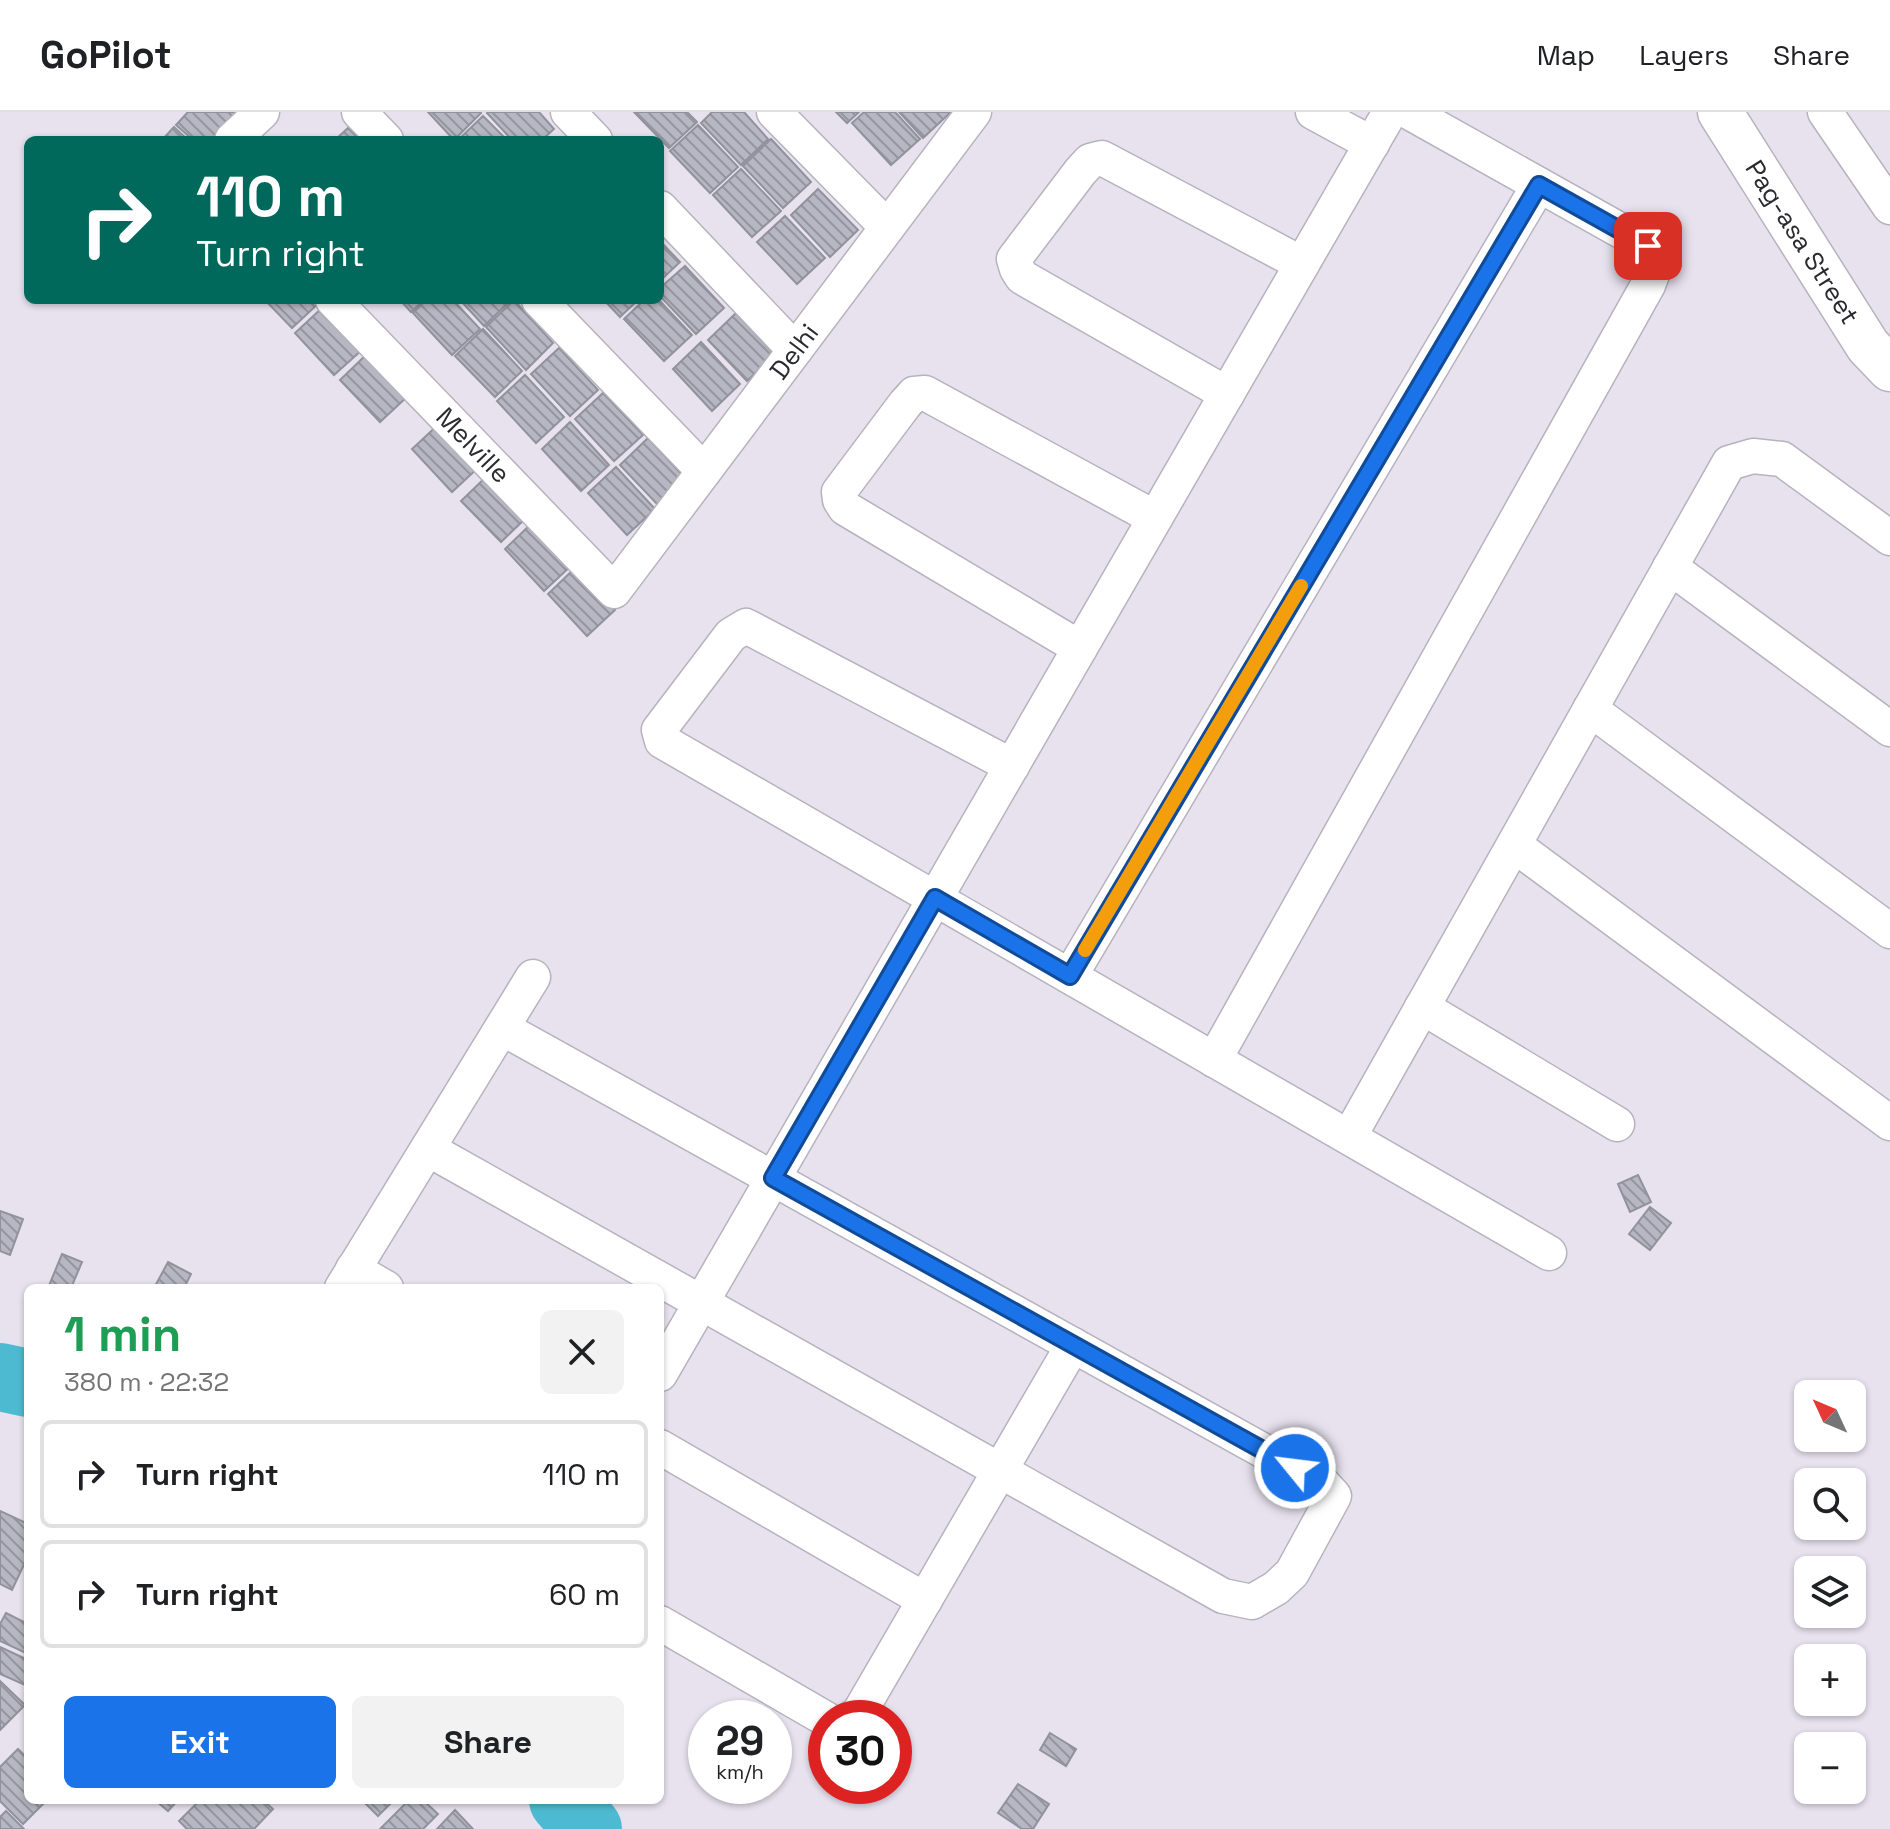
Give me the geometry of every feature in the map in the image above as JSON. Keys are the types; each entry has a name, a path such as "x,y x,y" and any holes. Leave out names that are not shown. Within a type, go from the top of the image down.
{"street":[{"path":"236,136 262,112"},
{"path":"359,112 382,136"},
{"path":"568,112 591,136"},
{"path":"774,112 887,227"},
{"name":"Delhi","path":"614,591 974,112"},
{"path":"1313,112 1372,144"},
{"path":"664,1367 1390,112"},
{"path":"1214,1060 1648,285 1655,266 1648,246 1409,112"},
{"name":"Pag-asa Street","path":"1720,112 1868,346 1890,369"},
{"path":"1825,112 1890,207"},
{"path":"1227,394 1022,277 1014,259 1080,172 1090,161 1102,158 1302,264"},
{"path":"1070,976 1539,185"},
{"path":"664,212 795,350"},
{"name":"Melville","path":"337,304 614,591"},
{"path":"543,304 704,471"},
{"path":"1080,648 845,508 839,492 905,404 914,394 925,393 1155,518"},
{"path":"1349,1137 1729,463 1753,456 1782,459 1890,538"},
{"path":"1670,567 1890,729"},
{"path":"1012,766 746,626 731,635 659,730 662,741 1549,1253"},
{"path":"1590,709 1890,931"},
{"path":"1514,845 1890,1123"},
{"path":"369,1284 348,1279 533,977"},
{"path":"1422,1007 1617,1124"},
{"path":"428,1149 1223,1596 1252,1602 1276,1588 1292,1573 1334,1496 1323,1484 502,1028"},
{"path":"867,1700 1073,1345"},
{"path":"664,1449 925,1600"},
{"path":"664,1625 808,1709"}],"building":[{"path":"188,112 238,112 217,136 188,136 176,125"},
{"path":"428,112 481,113 458,136 450,136"},
{"path":"539,112 554,129 546,136 508,136 487,113"},
{"path":"634,112 687,112 697,122 669,148 664,143 664,136 657,136"},
{"path":"712,112 744,112 768,139 741,165 701,123"},
{"path":"836,112 859,112 847,123"},
{"path":"864,112 895,112 920,139 891,165 852,123"},
{"path":"899,112 951,112 923,138"},
{"path":"483,116 503,136 462,136"},
{"path":"698,125 738,167 710,193 670,151"},
{"path":"174,127 184,136 166,136"},
{"path":"348,128 356,136 339,136"},
{"path":"771,139 811,182 783,208 743,166"},
{"path":"741,169 781,211 752,237 713,195"},
{"path":"818,189 858,230 830,257 791,215"},
{"path":"785,216 825,258 797,284 757,242"},
{"path":"664,245 680,262 664,277"},
{"path":"685,266 724,308 696,334 664,300 664,284"},
{"path":"269,304 318,304 292,328"},
{"path":"404,304 420,304 411,312"},
{"path":"422,304 457,304 480,329 452,355 413,313"},
{"path":"464,304 507,304 484,326"},
{"path":"510,304 518,304 553,343 526,370 486,327"},
{"path":"608,304 634,304 620,317"},
{"path":"640,304 663,304 692,335 664,361 624,319"},
{"path":"323,307 363,349 334,375 295,333"},
{"path":"736,313 775,355 747,381 708,340"},
{"path":"483,329 522,371 495,397 455,356"},
{"path":"701,342 740,384 712,411 673,369"},
{"path":"559,348 598,390 570,416 531,374"},
{"path":"368,353 408,396 380,422 340,380"},
{"path":"525,375 564,417 536,443 497,401"},
{"path":"603,393 643,435 614,461 575,419"},
{"path":"570,422 609,465 581,491 542,449"},
{"path":"440,423 480,466 452,492 412,449"},
{"path":"648,438 688,481 660,507 620,465"},
{"path":"616,467 655,509 627,535 588,493"},
{"path":"489,474 528,516 501,542 461,501"},
{"path":"533,522 573,564 544,591 505,549"},
{"path":"576,567 615,610 587,636 548,594"},
{"path":"1638,1175 1651,1202 1630,1212 1618,1184"},
{"path":"1650,1207 1671,1223 1650,1250 1629,1234"},
{"path":"0,1211 23,1219 10,1255 0,1251"},
{"path":"62,1254 82,1262 73,1284 50,1284"},
{"path":"168,1262 191,1274 186,1284 156,1284"},
{"path":"0,1511 24,1522 24,1564 12,1590 0,1584"},
{"path":"6,1613 24,1622 24,1652 0,1641 0,1624"},
{"path":"0,1647 24,1658 24,1685 0,1674"},
{"path":"0,1681 24,1706 0,1730"},
{"path":"1050,1733 1076,1749 1066,1766 1040,1750"},
{"path":"18,1749 24,1755 24,1804 43,1804 23,1824 0,1801 0,1767"},
{"path":"1018,1784 1049,1804 1033,1829 1022,1829 998,1813"},
{"path":"160,1804 174,1804 168,1811"},
{"path":"196,1804 267,1804 273,1809 254,1829 187,1829 179,1821"},
{"path":"366,1804 390,1804 378,1816"},
{"path":"405,1804 427,1804 438,1814 423,1829 380,1829"},
{"path":"455,1810 473,1829 437,1829"},
{"path":"6,1811 24,1829 0,1829 0,1817"}],"waterway":[{"path":"0,1377 24,1382"},
{"path":"566,1804 588,1829"}],"slow traffic":[{"path":"1085,950 1301,586"}],"route":[{"path":"1295,1468 773,1178 935,898 1070,976 1539,185 1648,246"}]}
